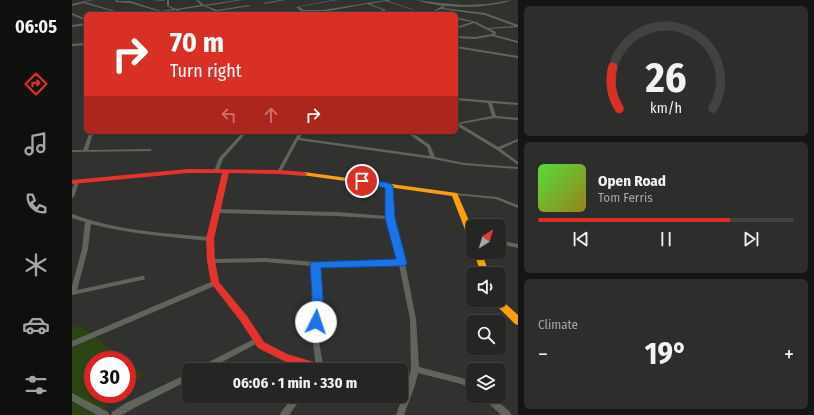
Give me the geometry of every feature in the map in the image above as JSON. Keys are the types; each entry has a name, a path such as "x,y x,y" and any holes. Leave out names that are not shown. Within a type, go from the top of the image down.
{"street":[{"path":"72,4 92,0"},
{"path":"116,0 117,2 130,2 161,11"},
{"path":"153,0 164,0"},
{"path":"168,0 167,5 181,12"},
{"path":"197,0 203,5 217,11 249,6"},
{"path":"156,12 241,0"},
{"path":"265,3 284,0"},
{"path":"305,12 297,7 336,0"},
{"path":"324,11 390,0"},
{"path":"417,0 446,4 484,4 511,0"},
{"path":"386,1 414,10"},
{"path":"82,2 117,12"},
{"path":"308,2 314,3"},
{"path":"365,3 386,10 382,12"},
{"path":"435,12 446,4"},
{"path":"441,8 485,14 518,26"},
{"path":"302,11 332,12"},
{"path":"72,14 84,19"},
{"path":"458,18 475,22 495,33 492,35"},
{"path":"458,27 475,22"},
{"path":"72,26 82,24"},
{"path":"488,29 518,26"},
{"path":"458,37 477,38 492,35 518,42"},
{"path":"72,45 84,44"},
{"path":"458,47 518,57"},
{"path":"458,99 518,104"},
{"path":"490,102 494,117"},
{"path":"458,123 494,117 518,119"},
{"path":"458,124 498,149 518,164"},
{"path":"85,151 90,135 93,134"},
{"path":"216,171 221,159 243,134"},
{"path":"279,172 300,134"},
{"path":"411,134 429,146 433,158"},
{"path":"297,139 433,158 464,164 518,168"},
{"path":"498,149 518,140"},
{"path":"72,151 150,150"},
{"path":"226,171 210,239 211,261 216,283 262,345 270,352 302,363"},
{"path":"72,197 74,182 164,172 226,171 279,172 337,177 389,186 454,194 485,196 509,202 518,202"},
{"path":"389,186 390,218 402,263 412,319 414,369 411,385 400,415"},
{"path":"454,194 466,222"},
{"path":"509,202 518,207"},
{"path":"217,211 328,214 390,218"},
{"path":"72,216 88,222 122,228 210,239"},
{"path":"88,222 88,237 85,253 73,293 142,278"},
{"path":"506,243 518,246"},
{"path":"211,261 265,260 315,264 402,263"},
{"path":"315,264 318,297 315,335 319,363"},
{"path":"72,344 216,283"},
{"path":"503,307 518,321"},
{"path":"214,363 258,340"},
{"path":"414,369 466,383"},
{"path":"115,415 129,406 182,380"},
{"path":"72,397 105,415"},
{"path":"284,415 293,403"},
{"path":"494,403 507,415"}],"green space":[{"path":"80,325 113,351 84,351 84,403 110,403 96,415 72,415 72,328"},
{"path":"136,368 144,374 136,381"}],"traffic: slow":[{"path":"304,174 455,194 466,222"},
{"path":"480,259 483,267"},
{"path":"503,307 518,321"}],"traffic: jam":[{"path":"72,182 188,171 279,172 304,174"},
{"path":"226,171 210,239 211,261 215,283 244,319 261,345 284,357 304,363"}],"route":[{"path":"316,322 318,297 315,264 402,263 397,239 390,218 389,186 362,181"}]}
